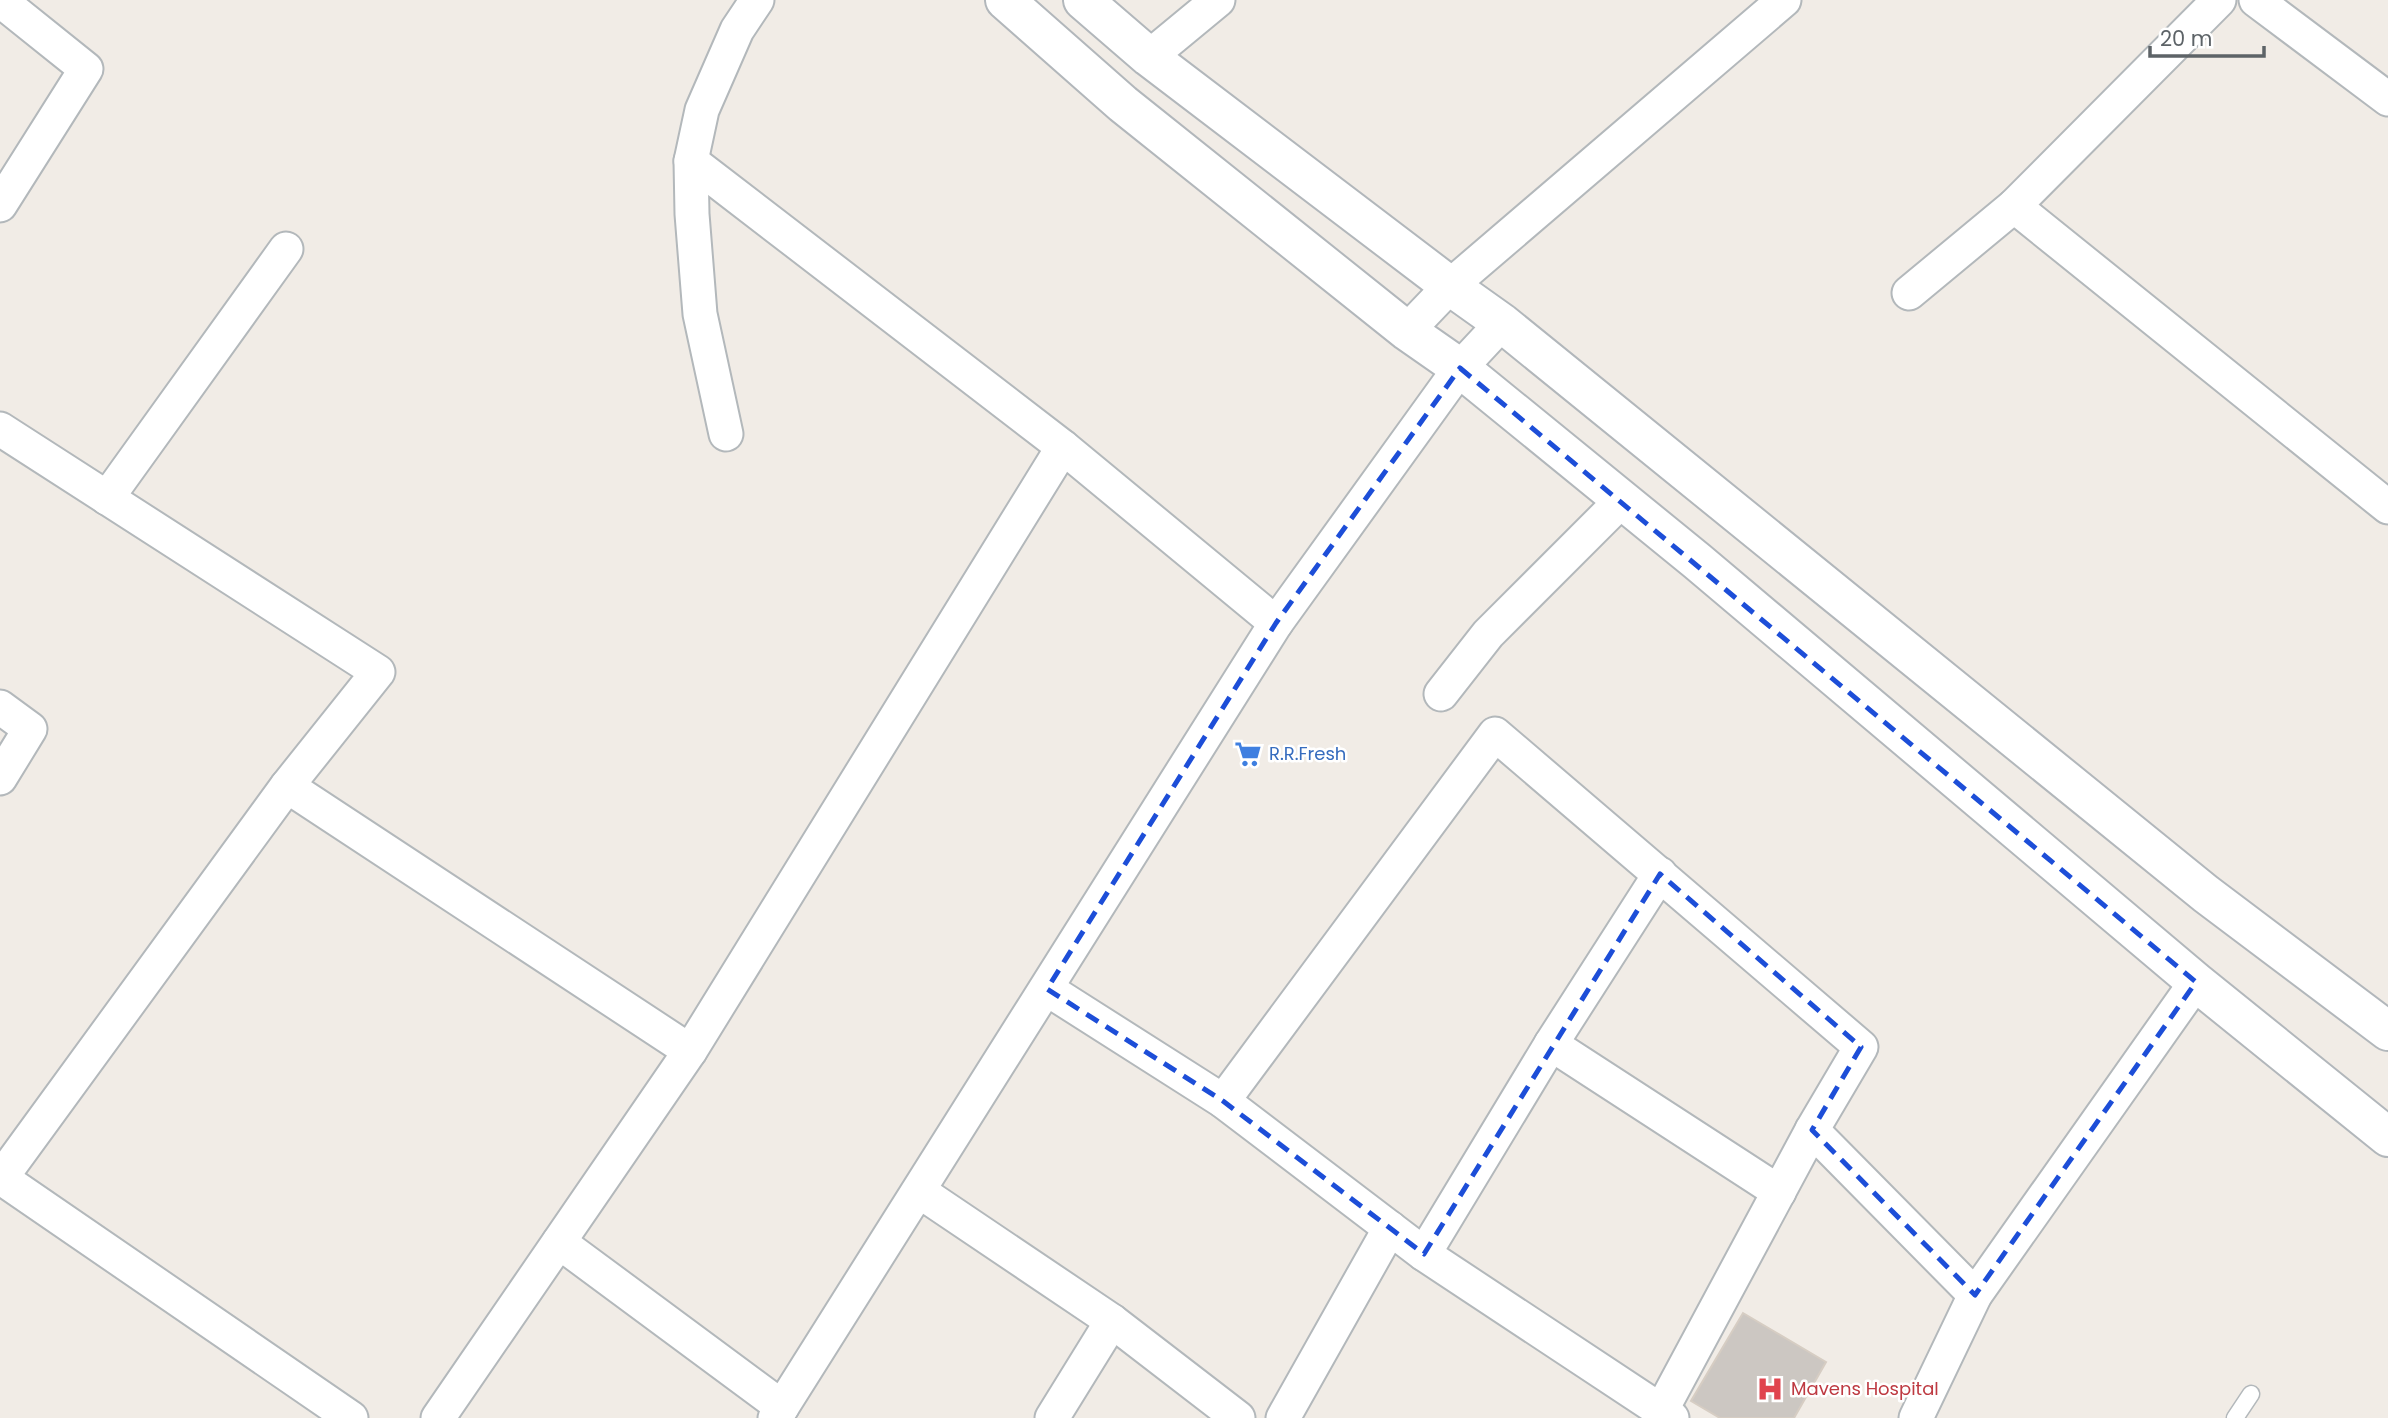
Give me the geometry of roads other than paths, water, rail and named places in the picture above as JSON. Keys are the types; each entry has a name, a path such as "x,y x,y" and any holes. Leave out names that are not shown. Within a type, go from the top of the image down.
{"street":[{"path":"0,0 86,69 0,205"},
{"path":"726,434 700,314 692,214 691,161 702,110 737,30 757,0"},
{"path":"1005,0 1123,104 1407,331 1460,368 1622,500 2196,982 2388,1137"},
{"path":"1083,0 1149,57 1502,323 2206,894 2388,1031"},
{"path":"1149,57 1218,0"},
{"path":"1407,331 1450,286 1784,0"},
{"path":"1909,293 2014,206 2219,0"},
{"path":"2256,0 2388,99"},
{"path":"691,161 1063,447 1276,623"},
{"path":"2014,206 2388,507"},
{"path":"107,498 286,249"},
{"path":"559,1242 779,1413 1276,623 1460,368 1502,323"},
{"path":"0,429 378,672 288,786 1,1178 351,1418"},
{"path":"438,1418 690,1051 1063,447"},
{"path":"1441,694 1488,634 1622,500"},
{"path":"0,707 30,729 0,778"},
{"path":"1047,989 1223,1101 1424,1254 1667,1414 1779,1192 1861,1047 1495,734 1223,1101"},
{"path":"288,786 690,1051"},
{"path":"1424,1254 1551,1044 1660,874"},
{"path":"1916,1418 1975,1295 2196,982"},
{"path":"1551,1044 1779,1192"},
{"path":"1812,1130 1975,1295"},
{"path":"919,1191 1112,1321 1238,1418"},
{"path":"1283,1418 1390,1228"},
{"path":"1052,1418 1112,1321"}],"lane":[{"path":"2235,1418 2251,1394"}],"place":[{"name":"R.R.Fresh","path":"1248,754"},
{"name":"Mavens Hospital","path":"1770,1389"}]}
